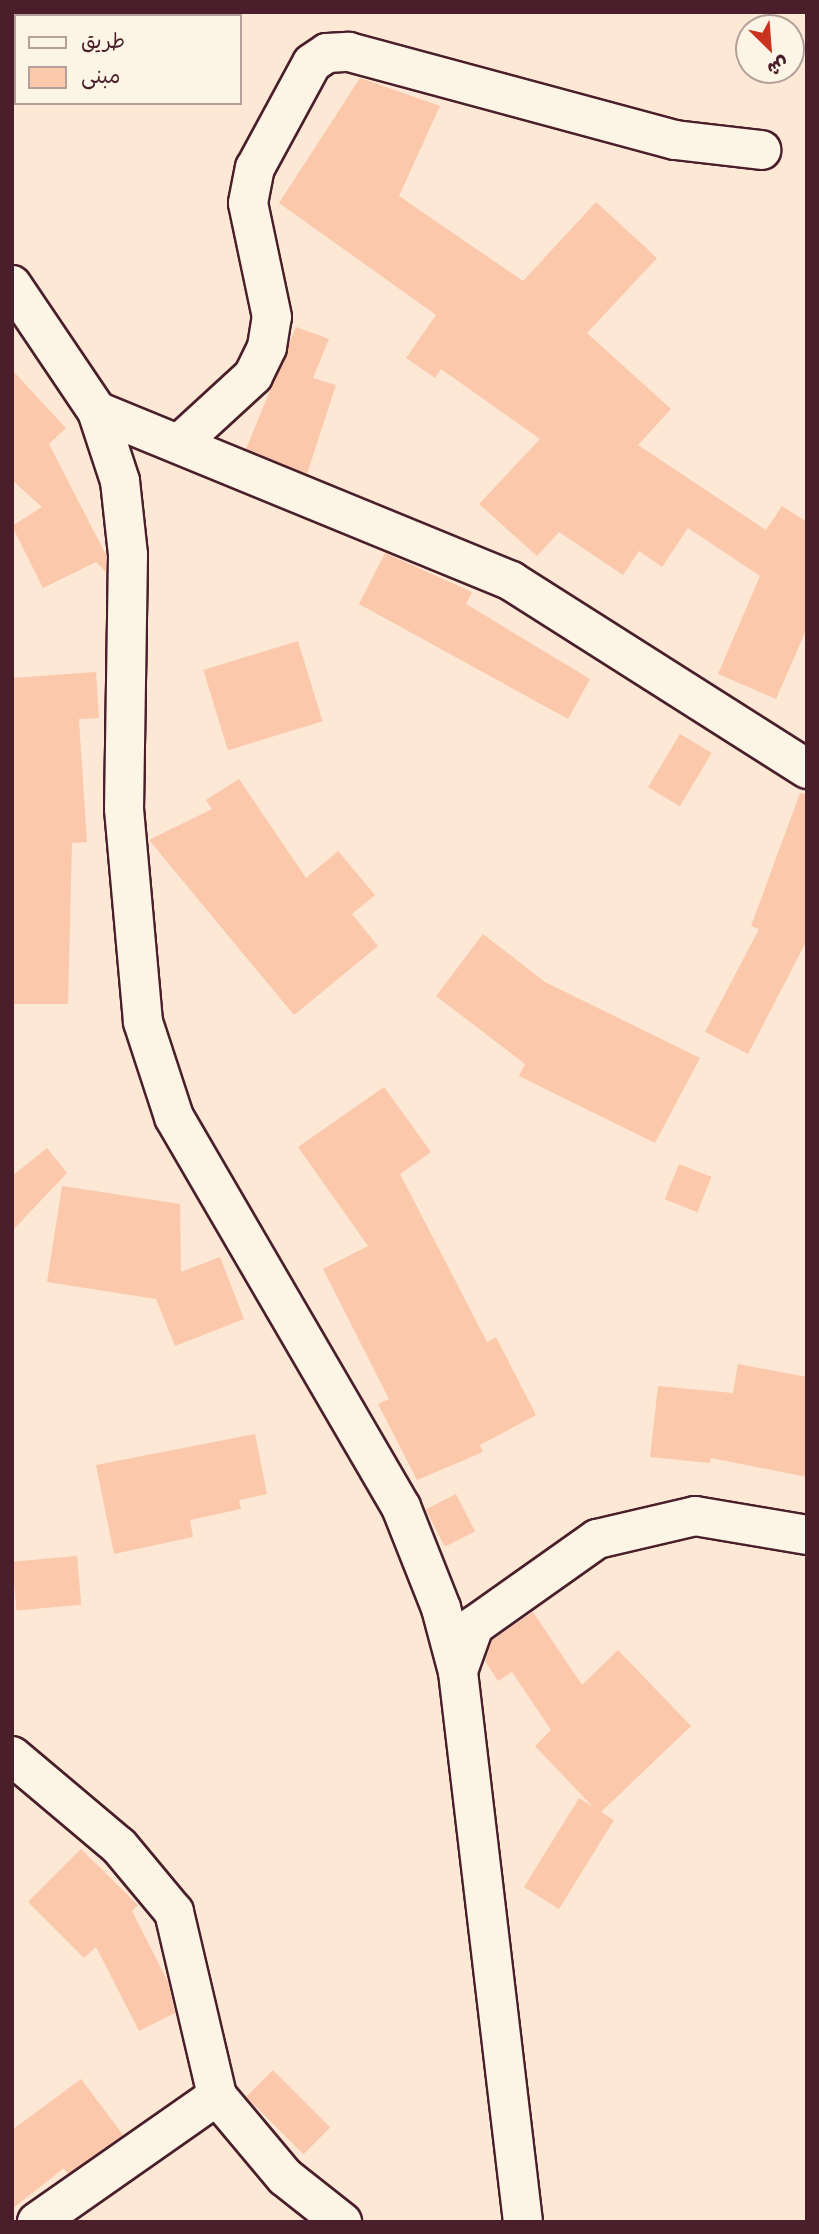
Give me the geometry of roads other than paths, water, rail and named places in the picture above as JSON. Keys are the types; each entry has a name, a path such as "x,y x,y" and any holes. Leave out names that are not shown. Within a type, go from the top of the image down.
{"street":[{"path":"180,443 253,376 267,347 272,317 248,203 256,168 312,64 327,53 349,52 675,139 761,150"},
{"path":"12,285 97,411 120,481 128,555 124,809 143,1022 174,1117 401,1507 441,1608 458,1672 523,2222"},
{"path":"97,411 511,581 807,769"},
{"path":"458,1672 474,1626 597,1539 695,1516 807,1535"},
{"path":"12,1756 119,1846 174,1912 217,2096 285,2177 342,2222"},
{"path":"37,2222 217,2096"}]}
